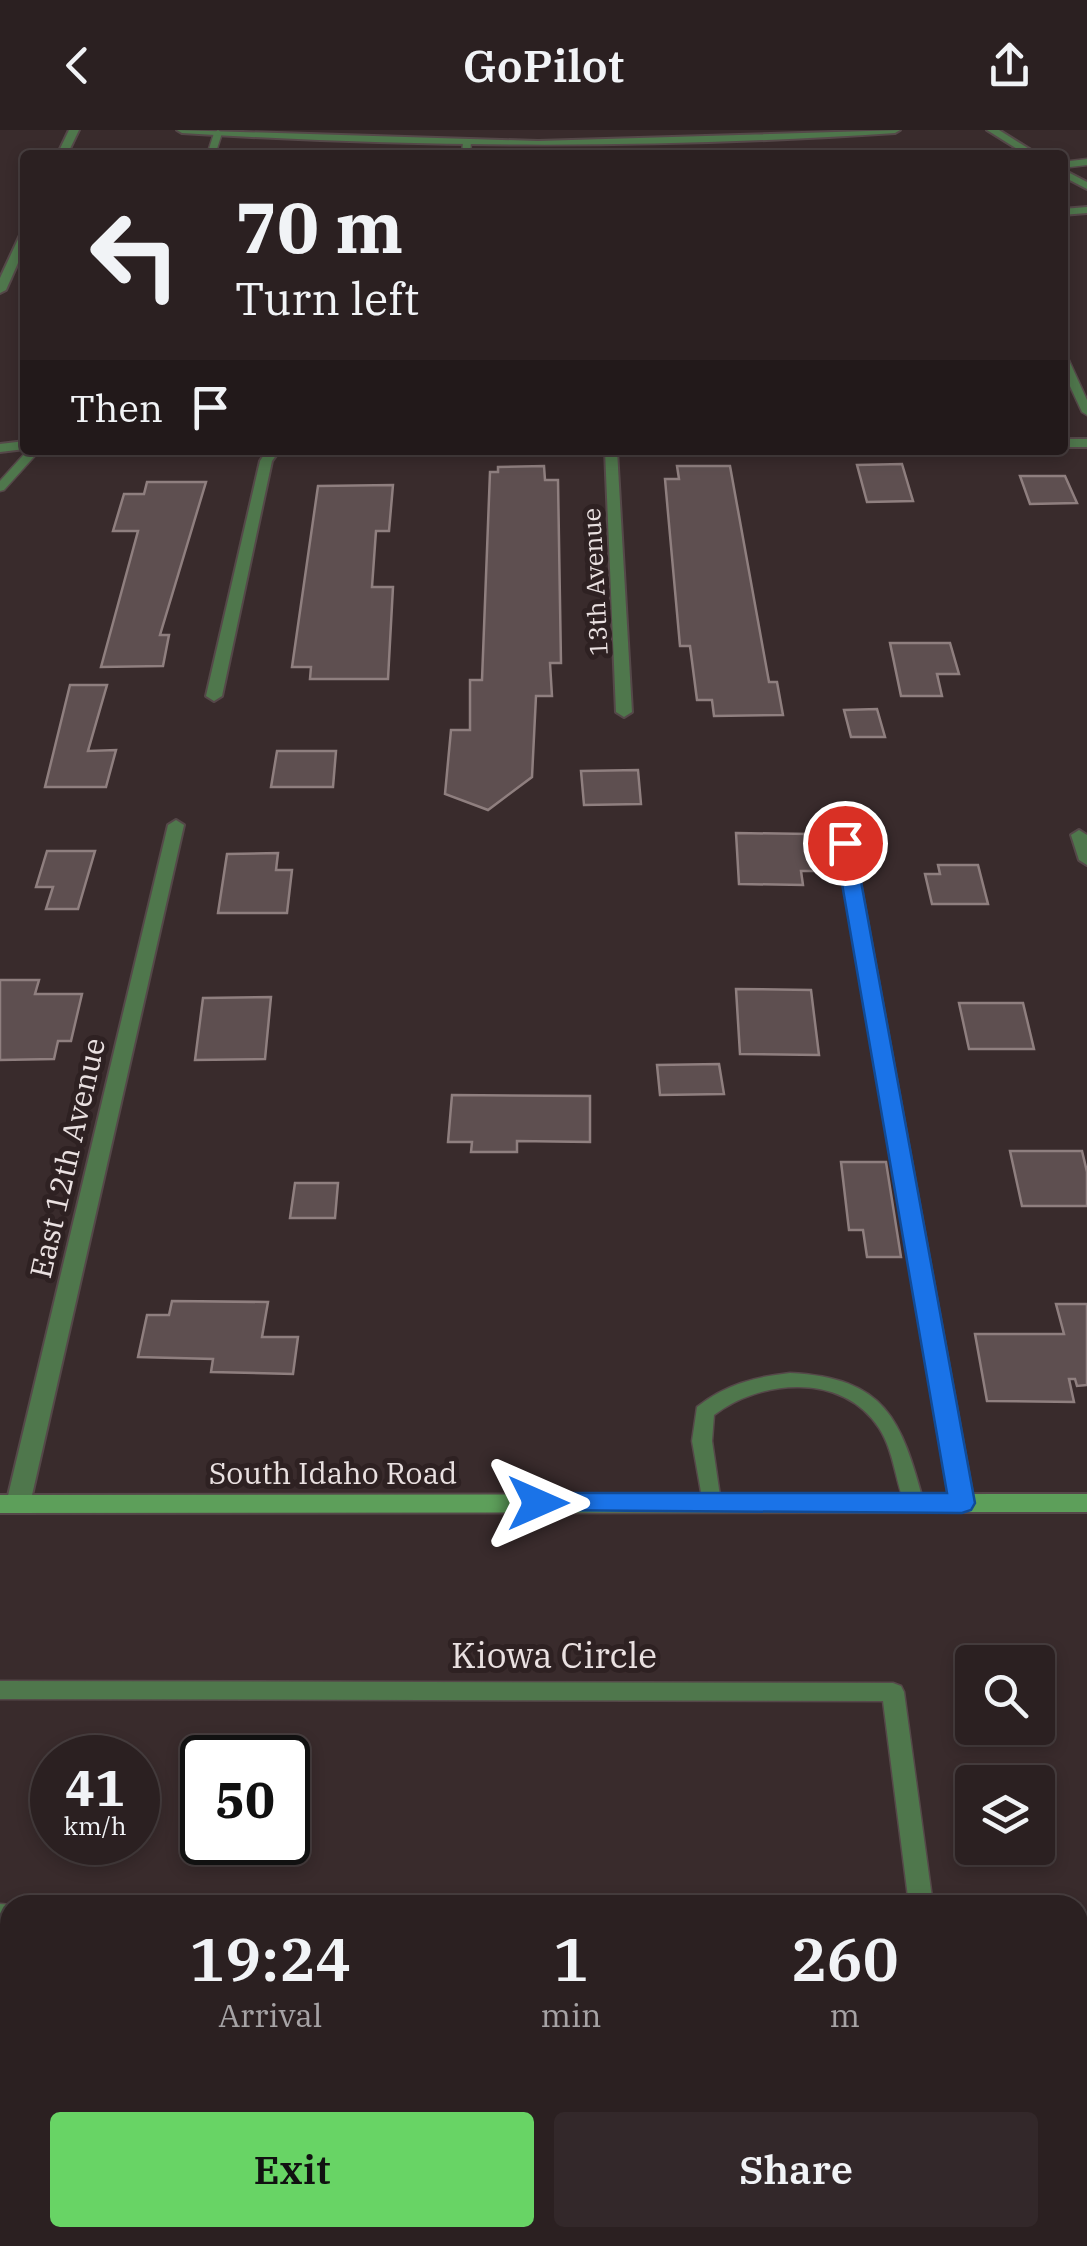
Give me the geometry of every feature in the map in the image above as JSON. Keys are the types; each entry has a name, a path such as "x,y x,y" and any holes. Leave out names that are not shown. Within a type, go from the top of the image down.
{"main road":[{"name":"South Idaho Road","path":"9,1504 1087,1503"}],"street":[{"path":"182,130 467,142 583,142 895,130"},
{"path":"392,130 684,130"},
{"path":"992,130 1026,150"},
{"path":"583,142 584,150"},
{"path":"0,290 5,268 20,243"},
{"path":"214,696 270,455"},
{"name":"13th Avenue","path":"611,455 624,712"},
{"name":"East 12th Avenue","path":"9,1504 176,825"},
{"path":"1078,835 1087,860"},
{"path":"845,843 962,1503"}],"lane":[{"path":"212,150 218,133"},
{"path":"466,150 467,142"},
{"path":"1068,369 1087,412"},
{"path":"0,488 30,455"},
{"path":"710,1503 702,1441 704,1412 738,1388 774,1381 826,1384 854,1393 876,1409 896,1438 914,1503"},
{"name":"Kiowa Circle","path":"0,1690 892,1692 920,1895"}],"building":[{"path":"902,464 913,501 867,502 857,465"},
{"path":"544,466 545,480 558,480 561,663 550,663 552,696 536,696 532,777 488,810 445,794 451,730 470,730 470,680 482,680 490,472 498,472 498,467"},
{"path":"677,466 730,466 769,682 777,682 783,715 714,716 712,700 697,700 690,646 680,646 665,479 679,479"},
{"path":"1020,476 1065,476 1077,503 1030,504"},
{"path":"147,482 206,482 160,635 169,635 163,666 101,667 138,531 113,531 124,494 144,494"},
{"path":"393,485 389,531 376,531 372,587 393,587 388,679 310,679 311,667 292,667 318,486"},
{"path":"890,643 950,643 959,674 937,674 942,696 901,696"},
{"path":"70,685 107,685 88,751 116,750 106,787 45,787"},
{"path":"877,709 885,737 851,737 844,710"},
{"path":"277,751 336,751 333,787 271,787"},
{"path":"638,770 641,804 584,805 581,771"},
{"path":"736,833 810,834 814,871 801,871 803,885 739,884"},
{"path":"47,851 95,851 78,909 46,909 53,887 36,887"},
{"path":"278,853 276,870 292,870 287,913 218,913 227,854"},
{"path":"938,865 978,865 988,904 932,904 925,874 940,874"},
{"path":"0,980 39,980 35,994 82,994 71,1041 58,1041 54,1059 0,1060"},
{"path":"736,989 811,990 819,1055 740,1054"},
{"path":"271,997 265,1059 195,1060 203,998"},
{"path":"959,1003 1023,1003 1034,1049 969,1049"},
{"path":"719,1064 724,1094 660,1095 657,1065"},
{"path":"452,1095 590,1096 590,1142 517,1141 517,1152 471,1152 472,1142 448,1142"},
{"path":"1010,1151 1082,1151 1087,1172 1087,1206 1022,1206"},
{"path":"841,1162 886,1162 901,1257 867,1257 863,1230 849,1230"},
{"path":"295,1183 338,1183 335,1218 290,1218"},
{"path":"172,1301 268,1302 262,1337 298,1337 293,1374 211,1372 213,1359 138,1357 147,1315 169,1315"},
{"path":"1056,1304 1087,1304 1087,1385 1077,1386 1075,1379 1069,1379 1074,1402 987,1401 975,1334 1064,1334"}],"route":[{"path":"538,1503 962,1503 845,843"}]}
